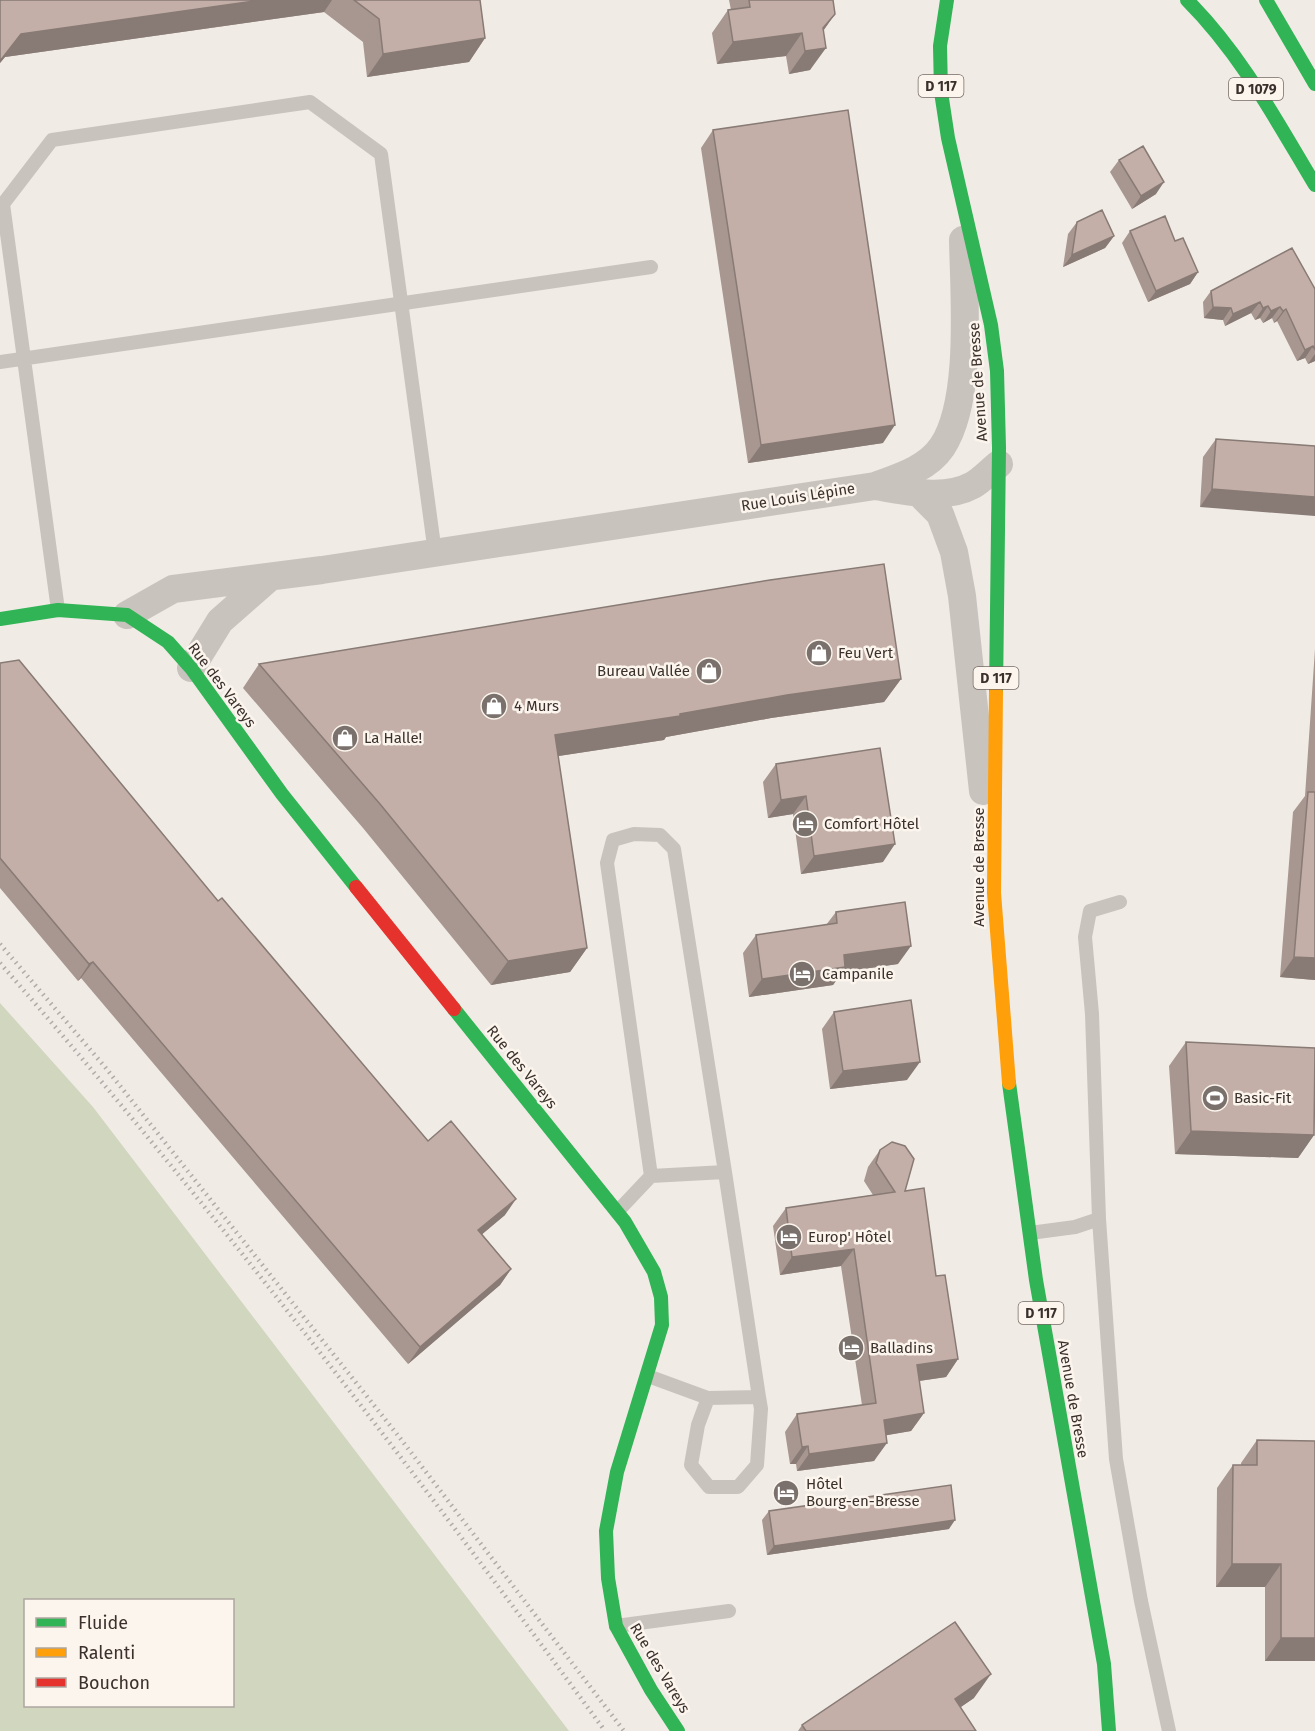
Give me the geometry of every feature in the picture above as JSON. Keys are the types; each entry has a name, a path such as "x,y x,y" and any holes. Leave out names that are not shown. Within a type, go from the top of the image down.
{"main road":[{"name":"Avenue de Bresse","path":"947,0 941,24 941,85 956,171 993,328 997,372 999,464 994,893 997,962 1013,1125 1027,1233 1104,1664 1109,1731"},
{"name":"D 1079","path":"1187,0 1200,12 1239,60 1315,185"},
{"path":"1266,0 1315,84"},
{"name":"Rue des Vareys","path":"0,619 58,610 127,615 168,642 192,668 282,794 617,1212 654,1272 661,1297 662,1325 648,1376 616,1472 606,1531 608,1578 616,1626 651,1690 678,1731"}],"street":[{"path":"875,486 917,470 941,448 956,417 962,378 964,308 963,237 956,171"},
{"name":"Rue Louis Lépine","path":"127,615 173,589 269,578 875,486 920,494 954,491 973,485 999,464"},
{"path":"920,494 940,514 954,552 994,893"},
{"path":"192,668 220,621 269,578"}],"lane":[{"path":"58,610 3,204 52,140 95,133 310,102 381,154 435,553"},
{"path":"0,362 651,267"},
{"path":"651,1176 607,863 613,840 634,834 660,835 674,849 761,1409 757,1465 738,1487 709,1487 691,1465 698,1425 708,1398"},
{"path":"1120,902 1090,911 1085,937 1093,1038 1099,1219 1116,1459 1141,1601 1169,1731"},
{"path":"617,1212 651,1176 725,1172"},
{"path":"1027,1233 1075,1227 1099,1219"},
{"path":"648,1376 708,1398 759,1397"},
{"path":"616,1626 729,1611"}],"green space":[{"path":"0,1003 93,1107 569,1731 0,1731"}],"building":[{"path":"0,0 262,0 21,34 0,61"},
{"path":"354,0 480,0 485,38 383,54 379,19"},
{"path":"749,0 833,0 835,14 823,28 826,48 805,51 802,33 733,42 728,10 750,7"},
{"path":"848,110 895,425 761,445 713,130"},
{"path":"1143,146 1164,182 1141,196 1119,160"},
{"path":"1102,210 1114,236 1072,255 1077,222"},
{"path":"1165,216 1175,241 1183,238 1198,272 1156,291 1130,231"},
{"path":"1292,248 1315,289 1315,350 1313,346 1305,350 1286,309 1283,311 1280,307 1271,311 1268,306 1263,308 1260,302 1233,314 1231,308 1213,307 1211,291"},
{"path":"1216,439 1315,446 1315,497 1212,489"},
{"path":"884,564 901,679 787,695 680,714 680,716 555,735 587,948 508,961 380,804 259,664 770,580"},
{"path":"19,660 218,901 222,898 428,1141 451,1121 516,1199 478,1230 511,1269 420,1347 93,962 89,964 0,858 0,663"},
{"path":"880,748 895,844 814,856 806,796 781,800 776,764"},
{"path":"1308,792 1315,792 1315,958 1294,957"},
{"path":"905,902 911,946 844,955 845,967 762,979 756,935 837,923 836,912"},
{"path":"911,1000 920,1062 843,1071 834,1012"},
{"path":"1186,1042 1315,1048 1314,1135 1191,1131"},
{"path":"892,1142 905,1146 914,1159 905,1191 924,1188 936,1276 945,1275 958,1359 917,1365 924,1413 884,1420 887,1443 809,1454 808,1446 802,1447 797,1414 876,1403 854,1249 792,1257 786,1208 895,1192 876,1163 880,1150"},
{"path":"1257,1440 1315,1441 1315,1638 1281,1638 1281,1564 1232,1564 1233,1465 1257,1465"},
{"path":"951,1485 955,1520 774,1546 769,1511"},
{"path":"955,1622 991,1674 955,1699 976,1731 806,1731 802,1725"}],"railway":[{"path":"0,944 105,1067 400,1438 624,1731"},
{"path":"0,963 158,1149 235,1244 459,1534 605,1731"}],"traffic: fast":[{"path":"947,0 940,46 941,92 948,138 991,325 997,371 999,448 996,692"},
{"path":"1187,0 1241,65 1315,185"},
{"path":"1266,0 1315,84"},
{"path":"0,619 58,610 127,615 168,642 191,668 282,794 356,887"},
{"path":"454,1009 625,1222 654,1272 661,1297 662,1325 617,1472 606,1531 608,1578 616,1626 651,1690 678,1731"},
{"path":"1009,1083 1036,1280 1104,1664 1109,1731"}],"traffic: slow":[{"path":"996,692 994,893 1009,1083"}],"traffic: jam":[{"path":"356,887 454,1009"}],"place":[{"name":"Feu Vert","path":"819,653"},
{"name":"Bureau Vallée","path":"709,671"},
{"name":"4 Murs","path":"494,706"},
{"name":"La Halle!","path":"345,738"},
{"name":"Comfort Hôtel","path":"805,824"},
{"name":"Campanile","path":"802,974"},
{"name":"Basic-Fit","path":"1215,1098"},
{"name":"Europ' Hôtel","path":"789,1237"},
{"name":"Balladins","path":"851,1348"},
{"name":"Hôtel Bourg-en-Bresse","path":"786,1493"}]}
